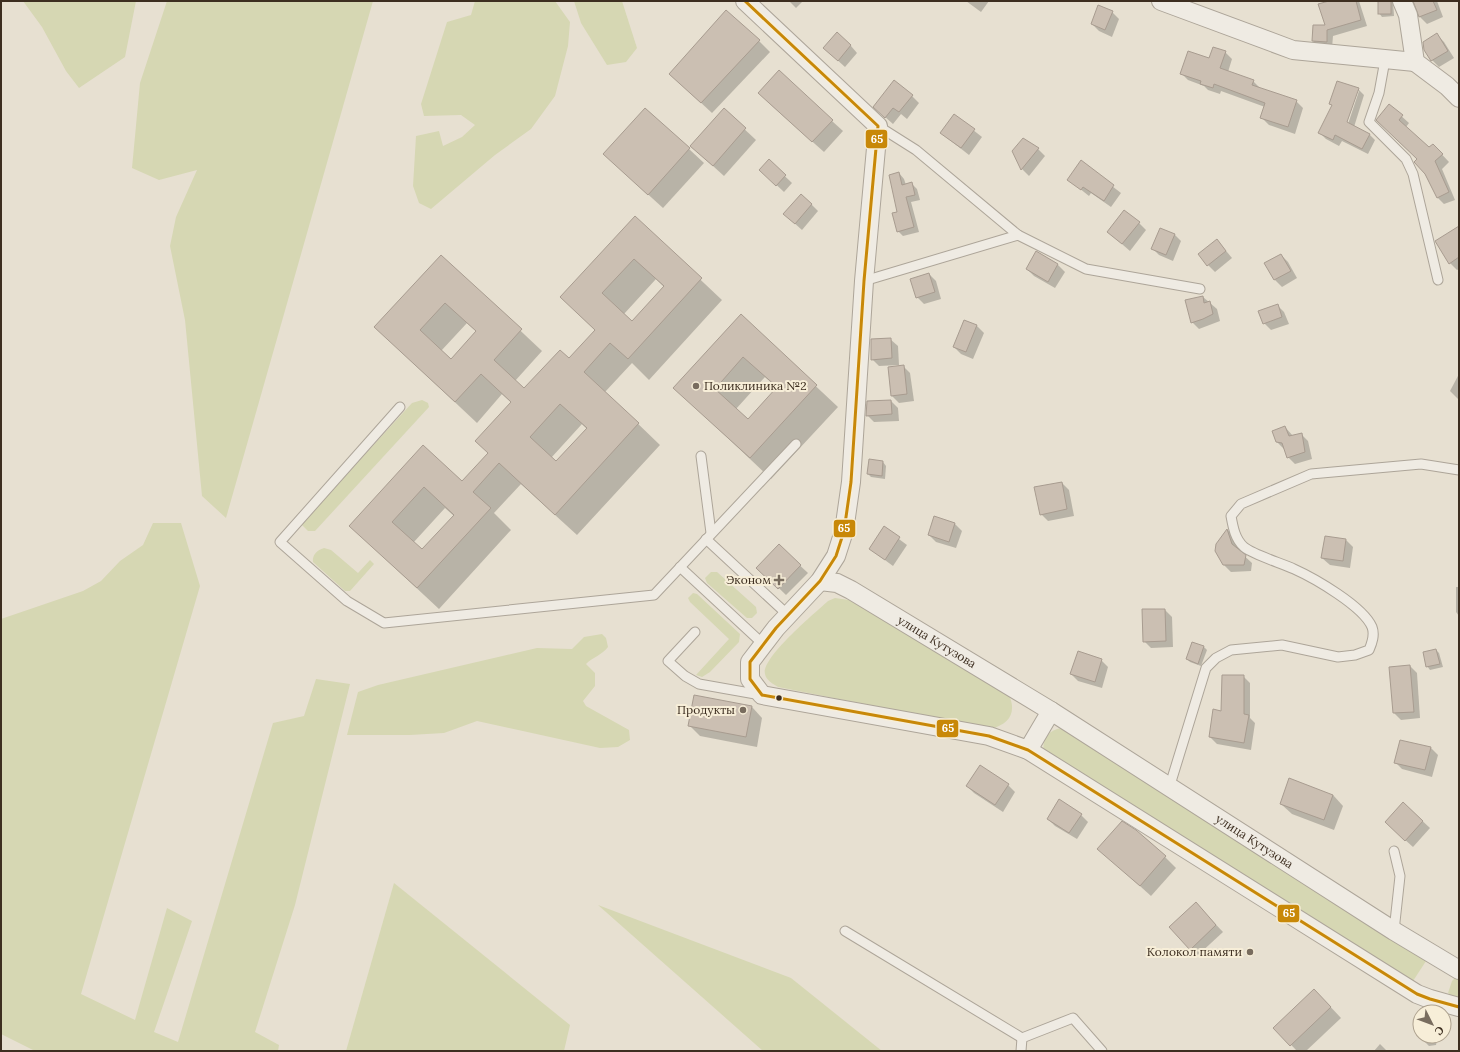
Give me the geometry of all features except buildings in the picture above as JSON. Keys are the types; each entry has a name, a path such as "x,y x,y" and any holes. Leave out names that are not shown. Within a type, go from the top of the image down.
{"street":[{"path":"745,1 878,126 864,281 851,482 844,531 836,556 820,581 788,615 763,644 750,662 750,679 762,695 989,736 1028,750 1417,994 1459,1007"},
{"path":"1162,1 1293,50 1415,62 1447,86 1459,98"},
{"path":"1402,1 1408,15 1415,62"},
{"name":"улица Кутузова","path":"820,581 837,583 851,590 1051,711 1170,785 1394,931 1459,970"},
{"path":"1028,750 1051,711"}],"lane":[{"path":"1385,60 1379,93 1369,122 1406,159 1413,174 1438,280"},
{"path":"878,126 916,150 1018,235 1086,269 1200,289"},
{"path":"864,281 1018,235"},
{"path":"400,407 280,542 347,601 384,623 654,595 796,444"},
{"path":"701,456 709,536 788,615"},
{"path":"1170,785 1206,668 1216,658 1231,650 1282,645 1338,657 1355,655 1369,650 1373,638 1372,626 1361,612 1331,588 1244,547 1234,533 1231,516 1241,504 1311,474 1421,464 1459,470"},
{"path":"680,567 763,644"},
{"path":"695,632 668,661 686,676 699,684 762,695"},
{"path":"1394,851 1400,876 1394,931"},
{"path":"845,931 1022,1038"},
{"path":"1022,1038 1073,1018 1102,1051"},
{"path":"1021,1051 1022,1038"}],"green space":[{"path":"23,1 136,1 125,57 79,88 66,71 42,27"},
{"path":"167,1 373,1 226,518 202,496 185,320 170,246 176,217 197,170 159,180 132,168 140,83"},
{"path":"475,1 555,1 570,22 568,46 555,96 531,129 495,155 431,209 419,203 413,186 416,136 439,131 443,146 462,137 475,125 461,115 424,116 421,104 447,22 471,15"},
{"path":"574,1 622,1 637,48 626,62 607,65 581,23"},
{"path":"422,400 428,403 429,407 315,531 308,531 302,525 304,521 412,403"},
{"path":"153,523 181,523 200,586 81,994 135,1020 167,908 192,921 154,1032 178,1042 273,723 304,716 316,679 350,684 295,905 255,1032 279,1045 278,1051 35,1051 1,1034 1,619 83,591 101,581 120,561 143,545"},
{"path":"324,548 331,550 358,573 370,560 374,564 350,591 345,591 313,562 313,557 316,553"},
{"path":"711,572 717,572 756,607 757,613 752,618 747,618 707,583 705,578"},
{"path":"693,593 697,594 740,634 739,642 710,672 702,677 696,675 729,639 690,602 688,598"},
{"path":"835,598 849,600 1009,695 1012,707 1010,717 1003,724 991,729 778,687 772,683 765,674 766,667 771,658 801,625 828,601"},
{"path":"602,634 606,638 608,647 586,664 595,673 595,686 583,701 586,706 629,730 630,740 618,747 600,748 477,721 444,733 410,735 347,735 358,692 378,685 537,648 572,649 584,637"},
{"path":"1061,728 1428,958 1413,981 1044,753 1043,749 1046,737 1052,731"},
{"path":"394,883 570,1025 564,1051 346,1051"},
{"path":"598,905 791,978 882,1051 763,1051"},
{"path":"1455,978 1459,978 1459,998 1448,993 1452,981"}],"transit line":[{"name":"65","path":"745,1 878,126 864,281 851,482 844,531 836,556 820,581 776,628 750,662 750,679 762,695 989,736 1028,750 1417,994 1459,1007"}],"place":[{"name":"Поликлиника №2","path":"696,386"},
{"name":"Эконом","path":"779,580"},
{"name":"Продукты","path":"743,710"},
{"name":"Колокол памяти","path":"1250,952"}]}
